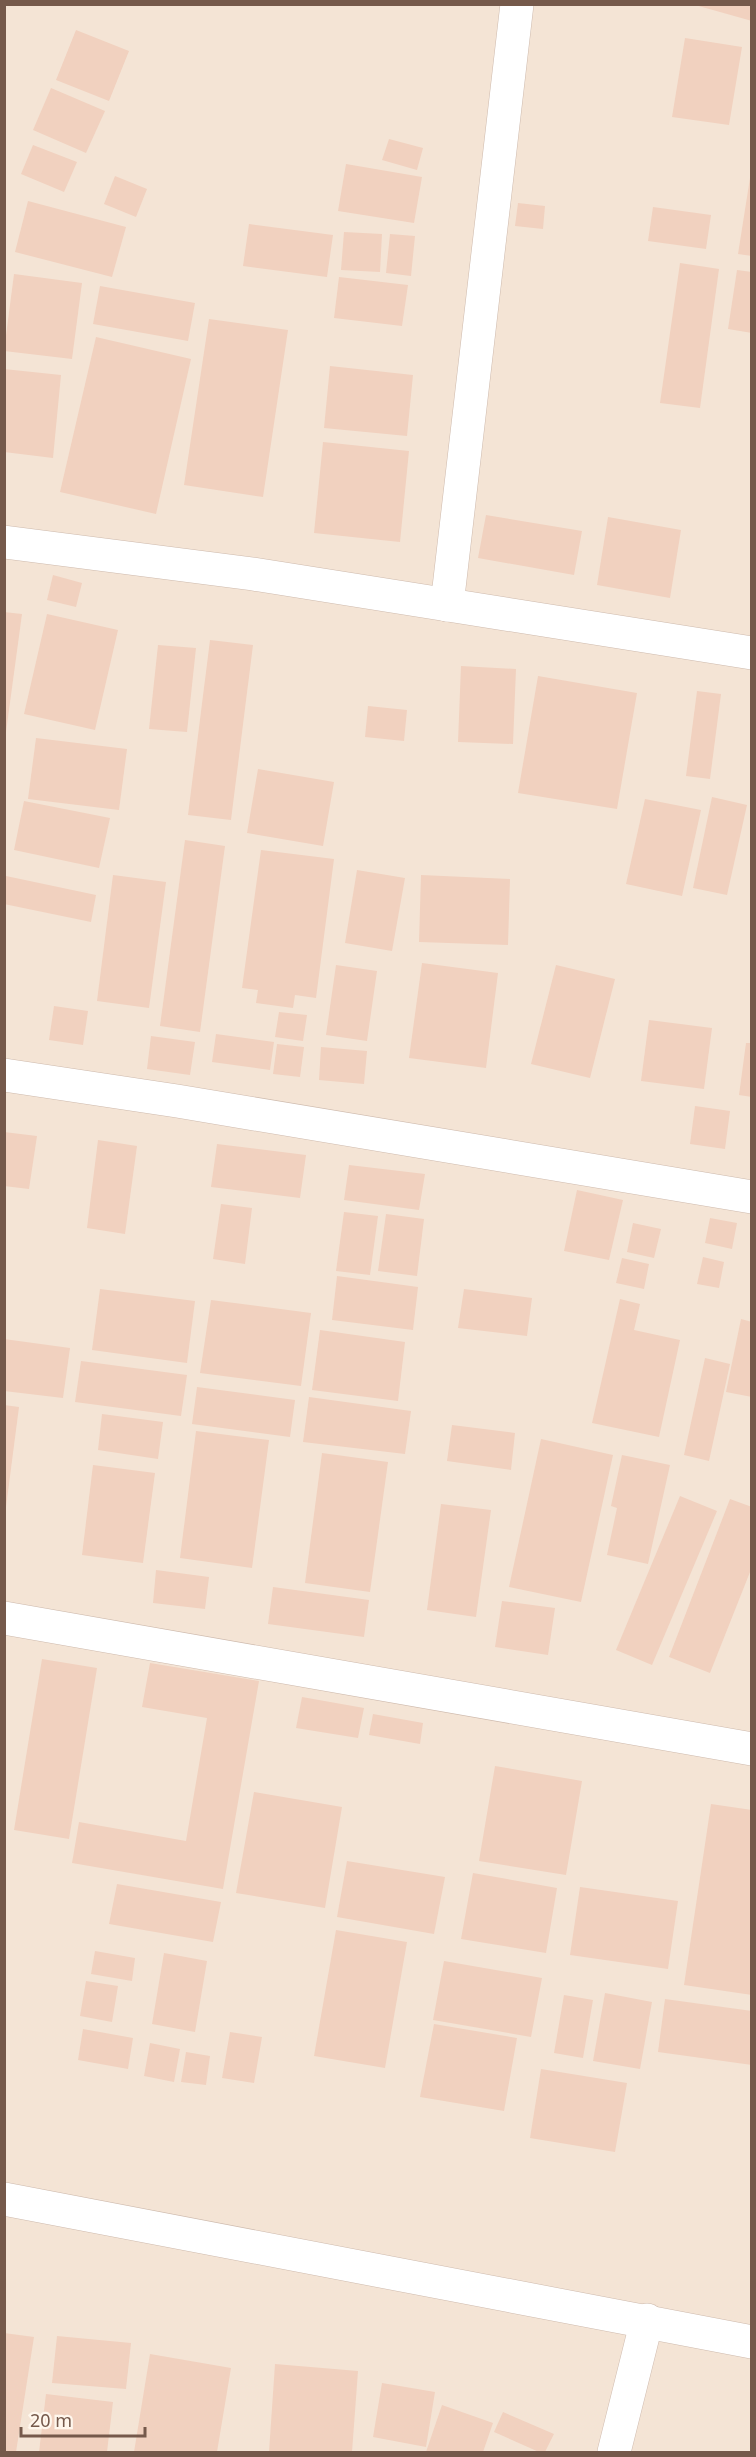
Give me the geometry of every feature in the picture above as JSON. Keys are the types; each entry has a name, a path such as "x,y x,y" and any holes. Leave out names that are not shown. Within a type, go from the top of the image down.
{"street":[{"path":"447,605 517,4"},
{"path":"4,542 253,574 752,653"},
{"path":"4,1076 177,1101 752,1197"},
{"path":"4,1618 752,1749"},
{"path":"4,2199 647,2320 752,2342"},
{"path":"614,2452 647,2320"}],"shaded area":[{"path":"5,5 751,5 751,2452 5,2452"}],"building":[{"path":"752,4 752,21 695,5"},
{"path":"76,30 129,51 109,101 56,80"},
{"path":"685,38 742,47 729,125 672,117"},
{"path":"51,88 105,111 86,153 33,130"},
{"path":"389,139 423,148 417,170 382,160"},
{"path":"33,145 77,162 64,192 21,174"},
{"path":"346,164 422,177 414,223 338,211"},
{"path":"115,176 147,189 136,217 104,204"},
{"path":"750,178 752,178 752,256 738,254"},
{"path":"28,201 126,227 112,277 15,252"},
{"path":"518,203 545,206 543,229 515,226"},
{"path":"653,207 711,215 706,249 648,241"},
{"path":"249,224 333,235 327,277 243,266"},
{"path":"344,232 382,234 380,272 341,270"},
{"path":"390,234 415,236 411,276 386,273"},
{"path":"680,263 719,269 700,408 660,403"},
{"path":"737,270 752,272 752,333 728,329"},
{"path":"14,274 82,283 72,359 4,351"},
{"path":"339,277 408,285 402,326 334,318"},
{"path":"100,286 195,303 188,341 93,324"},
{"path":"209,319 288,330 263,497 184,485"},
{"path":"96,337 191,359 156,514 60,492"},
{"path":"330,366 413,375 407,436 324,428"},
{"path":"4,369 61,375 53,458 4,452"},
{"path":"323,442 409,451 400,542 314,533"},
{"path":"486,515 582,531 574,575 478,558"},
{"path":"608,517 681,530 670,598 597,585"},
{"path":"53,575 82,583 76,607 47,600"},
{"path":"4,612 22,614 6,732 4,732"},
{"path":"47,614 118,630 95,730 24,714"},
{"path":"210,640 253,645 231,820 188,815"},
{"path":"158,645 196,648 187,732 149,729"},
{"path":"461,666 516,669 513,744 458,742"},
{"path":"538,676 637,693 617,809 518,793"},
{"path":"697,691 721,694 710,779 686,776"},
{"path":"368,706 407,710 404,741 365,737"},
{"path":"36,738 127,749 119,810 28,799"},
{"path":"258,769 334,782 323,846 247,833"},
{"path":"712,797 747,805 727,895 693,888"},
{"path":"645,799 701,810 682,896 626,884"},
{"path":"24,801 110,818 99,868 14,850"},
{"path":"185,840 225,846 200,1032 160,1026"},
{"path":"261,850 334,859 316,998 295,995 293,1008 256,1003 258,990 242,988"},
{"path":"357,870 405,878 392,951 345,943"},
{"path":"113,875 166,882 149,1008 97,1001"},
{"path":"421,875 510,879 508,945 419,942"},
{"path":"6,876 96,895 91,922 4,904"},
{"path":"422,963 498,973 486,1068 409,1058"},
{"path":"336,965 377,971 367,1041 326,1035"},
{"path":"556,965 615,979 590,1078 531,1064"},
{"path":"54,1006 88,1011 83,1045 49,1040"},
{"path":"279,1012 307,1015 303,1041 275,1037"},
{"path":"649,1020 712,1028 704,1089 641,1081"},
{"path":"216,1034 274,1042 270,1070 212,1062"},
{"path":"151,1036 195,1042 190,1075 147,1069"},
{"path":"746,1043 752,1043 752,1097 739,1095"},
{"path":"277,1044 304,1047 300,1077 273,1074"},
{"path":"321,1047 367,1051 364,1084 319,1080"},
{"path":"695,1106 730,1111 725,1149 690,1144"},
{"path":"4,1132 37,1136 29,1189 4,1186"},
{"path":"98,1140 137,1146 125,1234 87,1228"},
{"path":"217,1144 306,1155 300,1198 211,1187"},
{"path":"349,1165 425,1174 419,1210 344,1200"},
{"path":"577,1190 623,1200 609,1260 564,1251"},
{"path":"221,1204 252,1208 245,1264 213,1259"},
{"path":"344,1212 378,1216 370,1275 336,1271"},
{"path":"386,1214 424,1219 417,1276 378,1271"},
{"path":"710,1218 737,1223 732,1249 705,1243"},
{"path":"633,1223 661,1229 654,1258 627,1252"},
{"path":"703,1257 724,1262 719,1288 697,1284"},
{"path":"622,1258 649,1264 644,1289 616,1283"},
{"path":"337,1276 418,1287 413,1330 332,1320"},
{"path":"100,1289 195,1301 187,1363 92,1350"},
{"path":"464,1289 532,1298 527,1336 458,1328"},
{"path":"620,1299 640,1304 634,1330 680,1340 659,1437 592,1423"},
{"path":"211,1300 311,1313 301,1386 200,1373"},
{"path":"741,1319 752,1322 752,1397 726,1392"},
{"path":"320,1330 405,1342 398,1401 312,1390"},
{"path":"4,1339 70,1348 63,1398 4,1391"},
{"path":"705,1358 730,1364 709,1461 684,1455"},
{"path":"81,1361 187,1375 181,1416 75,1402"},
{"path":"197,1387 295,1400 290,1437 192,1424"},
{"path":"309,1397 411,1411 405,1454 303,1442"},
{"path":"4,1405 19,1407 6,1507 4,1507"},
{"path":"102,1414 163,1422 158,1459 98,1450"},
{"path":"452,1425 515,1433 511,1470 447,1461"},
{"path":"196,1431 269,1440 252,1568 180,1558"},
{"path":"541,1439 613,1455 581,1602 509,1587"},
{"path":"322,1453 388,1462 370,1592 305,1583"},
{"path":"622,1455 670,1465 648,1564 607,1555 617,1508 611,1506"},
{"path":"93,1465 155,1473 143,1563 82,1555"},
{"path":"680,1496 717,1511 652,1665 616,1650"},
{"path":"730,1499 752,1507 752,1567 710,1673 669,1657"},
{"path":"441,1504 491,1510 476,1617 427,1610"},
{"path":"156,1570 209,1577 205,1609 153,1603"},
{"path":"273,1587 369,1600 364,1637 268,1624"},
{"path":"502,1601 555,1608 548,1655 495,1647"},
{"path":"42,1659 97,1668 69,1839 14,1830"},
{"path":"150,1663 259,1681 223,1889 72,1863 79,1822 186,1841 207,1718 142,1707"},
{"path":"302,1697 364,1708 358,1738 296,1728"},
{"path":"373,1714 423,1723 420,1744 369,1735"},
{"path":"495,1766 582,1781 566,1875 479,1861"},
{"path":"254,1792 342,1807 325,1908 236,1893"},
{"path":"711,1804 752,1810 752,1995 684,1985"},
{"path":"347,1861 445,1877 434,1934 337,1917"},
{"path":"473,1873 557,1888 546,1953 461,1939"},
{"path":"117,1884 221,1902 213,1942 109,1924"},
{"path":"580,1887 678,1901 668,1969 570,1955"},
{"path":"336,1930 407,1942 385,2068 314,2056"},
{"path":"95,1951 135,1958 132,1981 91,1974"},
{"path":"164,1953 207,1961 195,2032 152,2024"},
{"path":"444,1961 542,1978 531,2037 433,2020"},
{"path":"86,1981 118,1986 112,2022 80,2016"},
{"path":"605,1993 652,2002 640,2069 593,2061"},
{"path":"564,1995 593,2000 583,2058 554,2053"},
{"path":"665,1999 752,2011 752,2065 658,2052"},
{"path":"434,2024 517,2038 504,2111 420,2097"},
{"path":"83,2029 133,2038 128,2069 78,2060"},
{"path":"230,2032 262,2037 254,2083 222,2078"},
{"path":"150,2043 180,2049 174,2082 144,2076"},
{"path":"186,2052 210,2056 206,2085 181,2082"},
{"path":"541,2069 627,2083 615,2152 530,2138"},
{"path":"4,2333 34,2337 16,2452 4,2452"},
{"path":"57,2336 131,2343 126,2389 52,2383"},
{"path":"150,2354 231,2368 217,2452 134,2452"},
{"path":"275,2364 358,2371 352,2452 269,2452"},
{"path":"382,2383 435,2392 426,2447 373,2437"},
{"path":"46,2394 113,2402 107,2452 39,2452"},
{"path":"442,2405 493,2423 483,2452 426,2452"},
{"path":"503,2412 554,2434 545,2452 539,2452 494,2432"}]}
